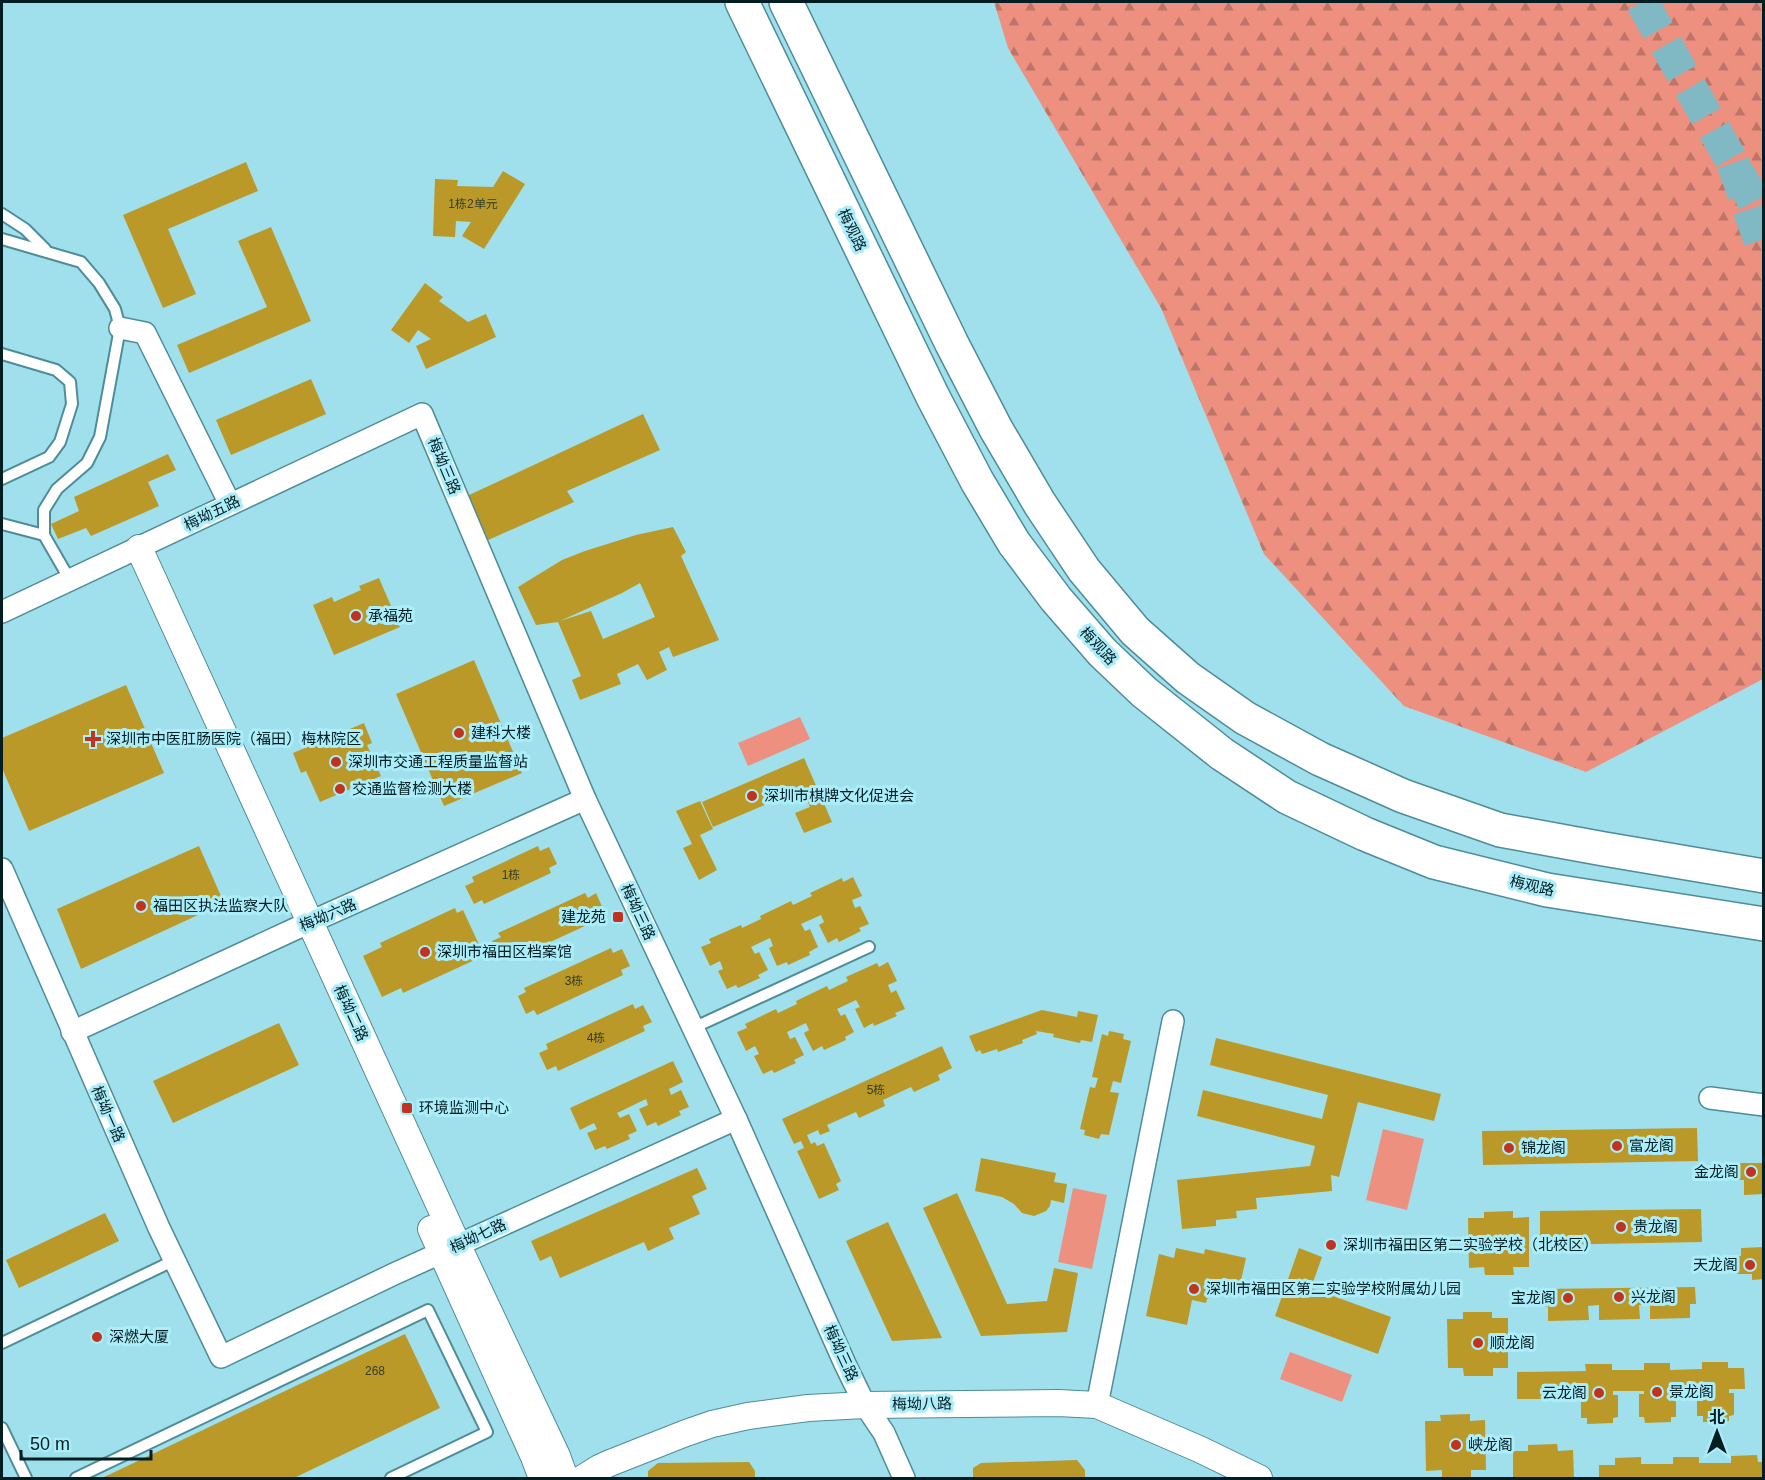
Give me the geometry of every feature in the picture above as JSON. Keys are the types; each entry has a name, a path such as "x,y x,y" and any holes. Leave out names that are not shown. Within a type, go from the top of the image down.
{"highway":[{"name":"梅观路","path":"742,2 927,387 977,481 1014,543 1056,599 1102,652 1144,692 1222,754 1287,797 1365,834 1434,862 1547,890 1764,924"},
{"path":"786,2 952,344 996,429 1040,504 1084,570 1135,631 1188,678 1245,718 1320,759 1403,796 1500,830 1764,876"},
{"path":"1604,849 1764,859"},
{"path":"1683,913 1764,933"}],"street":[{"path":"120,328 146,333 230,504"},
{"name":"梅坳五路","path":"2,612 422,414"},
{"name":"梅坳三路","path":"422,414 585,799 736,1119 865,1405 884,1433 904,1479"},
{"name":"梅坳二路","path":"131,551 450,1249 542,1479"},
{"name":"梅坳六路","path":"72,1032 303,925 585,799"},
{"name":"梅坳一路","path":"2,869 72,1032 221,1357"},
{"path":"1097,1405 1173,1021"},
{"path":"1710,1098 1764,1105"},
{"name":"梅坳七路","path":"221,1357 450,1249 736,1119"},
{"name":"梅坳二路","path":"450,1249 557,1456 565,1479"},
{"name":"梅坳八路","path":"583,1479 610,1463 712,1424 748,1416 798,1409 865,1405 1058,1403 1097,1405 1199,1449 1259,1479"}],"lane":[{"path":"2,214 25,229 47,252"},
{"path":"2,239 81,262 99,283 114,309 120,328 100,437 87,463 57,489 44,510 44,535 69,580"},
{"path":"2,354 56,370 70,382 72,404 60,442 49,457 2,479"},
{"path":"2,524 44,535"},
{"path":"693,1028 869,947"},
{"path":"2,1343 175,1260"},
{"path":"76,1479 428,1310 487,1432 391,1479"},
{"path":"2,1428 26,1479"}],"green space":[{"path":"994,2 1763,2 1763,679 1586,772 1404,706 1264,554 1161,308 1008,48"},
{"path":"800,717 810,739 748,766 738,743"},
{"path":"1383,1129 1424,1139 1407,1210 1366,1200"},
{"path":"1073,1188 1107,1195 1092,1269 1058,1262"},
{"path":"1290,1352 1352,1375 1342,1402 1280,1379"}],"building":[{"path":"246,162 258,191 168,229 196,294 163,308 123,215"},
{"path":"503,171 525,184 484,249 462,236 471,222 456,221 455,237 433,236 435,179 458,180 457,186 493,187"},
{"path":"271,227 311,321 189,373 177,345 267,307 238,241"},
{"path":"425,283 443,297 439,301 468,322 486,314 496,337 426,369 416,346 431,339 418,330 409,343 391,330"},
{"path":"311,379 326,414 231,455 216,420"},
{"path":"643,414 660,450 567,491 574,502 486,541 467,496"},
{"path":"168,454 176,470 148,482 159,506 91,536 86,528 58,539 51,524 79,511 74,497"},
{"path":"673,527 686,552 681,556 719,640 673,657 669,647 659,652 667,670 647,680 638,664 617,674 621,684 580,700 572,680 581,676 558,622 536,625 518,587 562,560 636,535","holes":["640,583 655,617 603,639 591,611 560,621"]},
{"name":"承福苑","path":"379,578 400,627 334,655 313,605 332,597 334,602 361,590 359,586"},
{"name":"建科大楼","path":"474,660 522,773 444,806 396,694"},
{"path":"126,685 164,773 29,831 2,768 2,738"},
{"name":"深圳市交通工程质量监督站","path":"364,723 372,743 367,745 381,776 320,802 306,771 301,773 293,753"},
{"name":"深圳市棋牌文化促进会","path":"804,758 832,822 804,833 795,813 810,807 802,789 713,827 702,802"},
{"path":"700,801 713,829 700,835 717,870 699,880 683,848 692,844 676,811"},
{"name":"福田区执法监察大队","path":"199,846 224,903 81,969 57,909"},
{"path":"538,846 540,851 549,847 557,864 549,868 551,873 484,904 482,900 474,904 465,886 474,882 472,877"},
{"path":"853,877 862,896 852,900 855,908 860,906 869,924 859,928 861,931 839,942 837,938 828,943 819,925 824,922 821,915 801,924 805,931 810,929 818,947 809,952 810,955 788,965 787,962 777,966 769,948 773,946 770,938 751,947 755,954 759,952 768,970 758,975 760,978 738,988 736,985 727,989 718,971 723,969 720,961 710,966 701,947 711,943 709,939 741,925 742,928 761,919 760,916 791,901 793,905 812,896 810,893 842,878 843,882"},
{"path":"585,893 588,898 596,893 604,911 596,915 598,920 511,960 509,955 500,959 492,941 501,937 498,933"},
{"name":"深圳市福田区档案馆","path":"455,908 457,913 463,910 482,951 476,953 479,958 403,993 401,988 382,997 363,956 382,947 380,943"},
{"path":"611,948 613,953 622,949 630,966 621,970 623,975 537,1015 534,1010 526,1014 518,996 526,992 524,988"},
{"path":"888,962 897,981 888,985 891,993 896,990 905,1009 895,1013 897,1016 864,1028 855,1009 860,1007 856,1000 837,1009 841,1016 845,1014 854,1032 845,1037 846,1040 824,1050 822,1046 813,1051 804,1033 809,1030 806,1023 787,1032 790,1039 795,1037 804,1055 794,1060 796,1063 774,1073 772,1070 763,1074 754,1056 759,1054 755,1046 746,1051 737,1032 747,1028 745,1024 776,1009 778,1013 797,1004 796,1001 827,986 829,990 848,981 846,977 877,963 879,967"},
{"path":"633,1004 635,1009 643,1005 652,1022 643,1026 645,1031 558,1071 556,1066 547,1070 539,1053 548,1049 546,1044"},
{"path":"1042,1010 1077,1017 1078,1011 1098,1015 1092,1042 1081,1040 1080,1043 1053,1037 1054,1034 1036,1031 1037,1034 1022,1040 1023,1043 998,1052 997,1049 982,1054 980,1050 976,1052 969,1036"},
{"path":"279,1023 299,1065 173,1123 153,1081"},
{"path":"1109,1031 1124,1034 1123,1039 1131,1041 1121,1083 1113,1081 1110,1092 1119,1093 1109,1135 1101,1134 1099,1139 1084,1135 1085,1130 1080,1129 1090,1087 1095,1088 1098,1078 1092,1077 1102,1034 1108,1036"},
{"path":"1216,1038 1441,1094 1434,1121 1358,1102 1339,1177 1331,1175 1332,1191 1256,1198 1257,1209 1236,1211 1237,1218 1216,1220 1216,1226 1182,1229 1177,1180 1310,1166 1315,1146 1197,1116 1203,1090 1322,1119 1328,1095 1210,1065"},
{"path":"942,1046 952,1068 938,1075 940,1080 914,1092 911,1087 883,1100 885,1106 859,1118 856,1112 827,1125 830,1131 820,1135 818,1130 807,1135 811,1144 815,1142 817,1146 824,1143 841,1181 836,1184 839,1190 819,1199 797,1151 804,1148 801,1141 794,1144 782,1119"},
{"path":"673,1061 683,1082 669,1089 671,1095 681,1090 689,1107 679,1111 681,1115 658,1126 656,1122 647,1126 639,1109 648,1105 646,1099 617,1113 620,1118 629,1114 637,1131 628,1135 630,1139 607,1149 605,1146 595,1150 587,1133 597,1129 594,1123 580,1130 570,1108"},
{"path":"1697,1128 1698,1161 1483,1165 1482,1131"},
{"path":"981,1158 1056,1173 1054,1182 1067,1184 1064,1203 1051,1200 1046,1211 1034,1216 1022,1213 1014,1204 1002,1197 975,1191"},
{"name":"金龙阁","path":"1738,1163 1764,1163 1764,1194 1744,1195 1744,1180 1738,1180"},
{"path":"697,1168 707,1189 692,1196 700,1214 669,1228 674,1239 648,1251 644,1242 560,1278 551,1256 540,1261 531,1241"},
{"path":"957,1193 1007,1304 1047,1301 1054,1268 1078,1273 1067,1332 981,1336 923,1208"},
{"path":"1701,1209 1702,1242 1540,1245 1540,1211"},
{"path":"1513,1211 1513,1218 1529,1217 1529,1267 1513,1267 1514,1275 1485,1275 1484,1267 1469,1268 1468,1218 1484,1218 1484,1212"},
{"path":"105,1213 119,1241 19,1288 6,1260"},
{"path":"888,1222 942,1338 892,1341 846,1241"},
{"name":"天龙阁","path":"1764,1247 1764,1279 1752,1280 1752,1274 1736,1274 1736,1256 1741,1256 1741,1248"},
{"name":"深圳市福田区第二实验学校附属幼儿园","path":"1176,1248 1204,1254 1205,1249 1246,1258 1240,1285 1232,1283 1207,1299 1206,1303 1192,1300 1187,1325 1146,1316 1159,1254 1174,1258"},
{"path":"1299,1248 1322,1257 1311,1288 1391,1317 1378,1354 1275,1316"},
{"path":"1695,1287 1696,1304 1690,1304 1690,1318 1650,1319 1650,1305 1639,1305 1640,1319 1599,1320 1599,1305 1588,1306 1589,1320 1548,1321 1548,1306 1543,1307 1542,1289"},
{"name":"顺龙阁","path":"1463,1312 1492,1312 1492,1318 1508,1318 1508,1368 1493,1368 1493,1376 1464,1376 1463,1368 1448,1368 1447,1319 1463,1319"},
{"path":"405,1334 440,1408 294,1478 102,1478"},
{"path":"1702,1362 1728,1362 1728,1368 1744,1368 1745,1389 1729,1389 1729,1393 1734,1393 1734,1415 1729,1416 1729,1421 1703,1422 1703,1416 1697,1416 1697,1394 1702,1393 1702,1390 1671,1390 1671,1394 1676,1394 1676,1417 1671,1417 1671,1422 1645,1423 1644,1417 1639,1417 1639,1394 1644,1394 1644,1391 1613,1391 1613,1395 1618,1395 1618,1417 1613,1418 1613,1423 1587,1424 1587,1418 1581,1418 1581,1396 1586,1395 1586,1392 1570,1392 1570,1399 1517,1399 1517,1372 1586,1371 1585,1364 1612,1364 1612,1370 1644,1370 1644,1363 1670,1363 1670,1370 1702,1369"},
{"name":"峡龙阁","path":"1470,1414 1470,1421 1485,1420 1486,1470 1471,1470 1471,1478 1442,1478 1442,1470 1426,1471 1425,1421 1441,1421 1440,1415"},
{"path":"1557,1444 1558,1451 1573,1450 1574,1478 1513,1478 1513,1451 1528,1451 1528,1445"},
{"path":"1757,1455 1758,1462 1764,1462 1764,1478 1599,1478 1599,1465 1615,1465 1615,1458 1641,1457 1641,1464 1673,1464 1673,1457 1699,1457 1699,1463 1731,1463 1731,1456"},
{"path":"1077,1460 1085,1470 1085,1478 973,1478 973,1468 981,1463"},
{"path":"749,1462 755,1471 755,1478 648,1478 648,1471 658,1463"}],"tunnel":[{"path":"1642,2 1764,220"},
{"path":"1733,163 1764,252"}],"place":[{"name":"承福苑","path":"356,616"},
{"name":"建科大楼","path":"459,733"},
{"name":"深圳市中医肛肠医院（福田）梅林院区","path":"93,739"},
{"name":"深圳市交通工程质量监督站","path":"336,762"},
{"name":"交通监督检测大楼","path":"340,789"},
{"name":"深圳市棋牌文化促进会","path":"752,796"},
{"name":"福田区执法监察大队","path":"141,906"},
{"name":"建龙苑","path":"618,917"},
{"name":"深圳市福田区档案馆","path":"425,952"},
{"name":"环境监测中心","path":"407,1108"},
{"name":"富龙阁","path":"1617,1146"},
{"name":"锦龙阁","path":"1509,1148"},
{"name":"金龙阁","path":"1751,1172"},
{"name":"贵龙阁","path":"1621,1227"},
{"name":"深圳市福田区第二实验学校（北校区）","path":"1331,1245"},
{"name":"天龙阁","path":"1750,1265"},
{"name":"深圳市福田区第二实验学校附属幼儿园","path":"1194,1289"},
{"name":"兴龙阁","path":"1619,1297"},
{"name":"宝龙阁","path":"1568,1298"},
{"name":"深燃大厦","path":"97,1337"},
{"name":"顺龙阁","path":"1478,1343"},
{"name":"景龙阁","path":"1657,1392"},
{"name":"云龙阁","path":"1599,1393"},
{"name":"峡龙阁","path":"1456,1445"}]}
